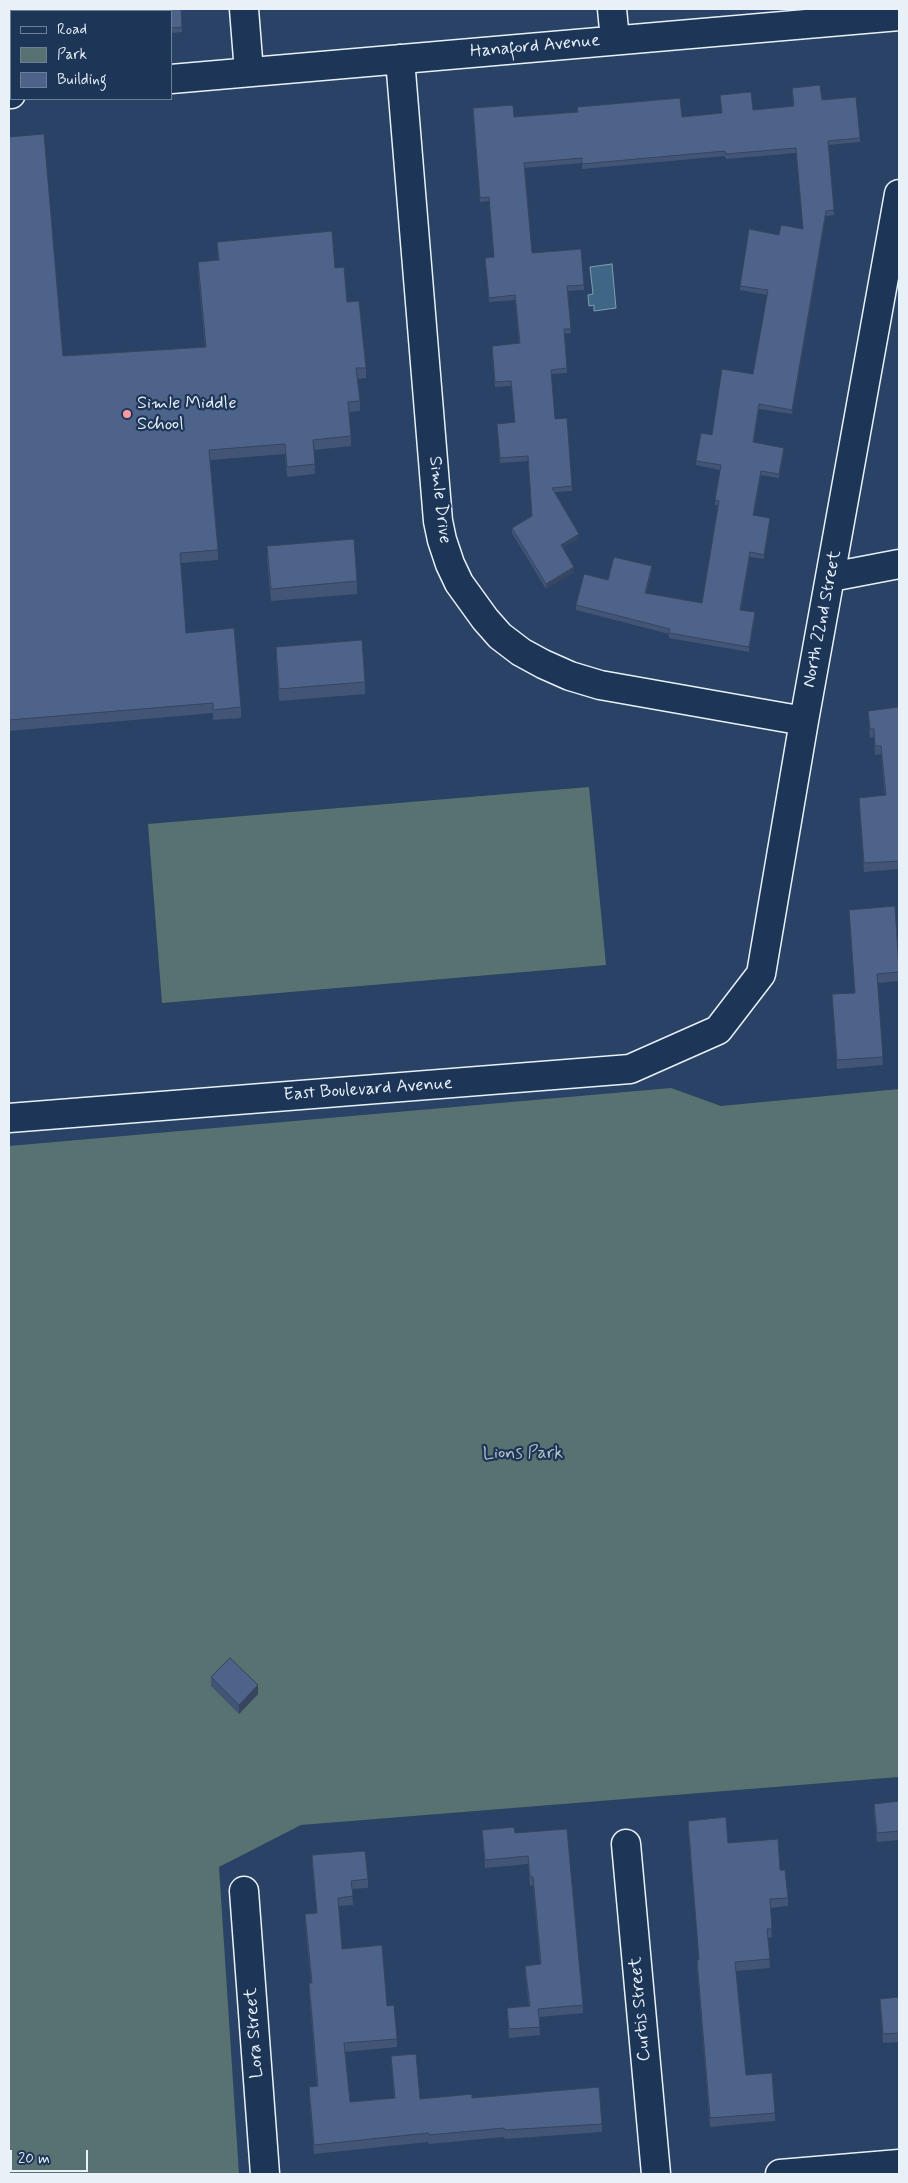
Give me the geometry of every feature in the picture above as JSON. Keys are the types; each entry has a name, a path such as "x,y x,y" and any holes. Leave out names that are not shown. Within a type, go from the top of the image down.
{"street":[{"path":"244,9 249,72"},
{"path":"612,9 615,40"},
{"name":"Hanaford Avenue","path":"172,79 899,16"},
{"name":"Simle Drive","path":"400,59 438,521 450,564 459,583 480,614 500,636 528,656 570,676 600,685 804,721"},
{"name":"North 22nd Street","path":"718,1030 761,974 804,721 899,194"},
{"path":"831,577 899,564"},
{"name":"East Boulevard Avenue","path":"9,1118 630,1070 718,1030"},
{"name":"Curtis Street","path":"626,1844 656,2174"},
{"name":"Lora Street","path":"244,1891 265,2174"},
{"path":"780,2174 899,2164"}],"green space":[{"path":"589,787 606,965 162,1003 148,824"},
{"name":"Lions Park","path":"671,1088 721,1106 899,1089 899,1777 301,1825 219,1867 239,2174 9,2174 9,1146"}],"water":[{"path":"612,264 616,308 594,311 594,305 589,306 588,295 593,294 590,267"}],"building":[{"path":"9,9 49,9 10,10 9,25"},
{"path":"181,9 182,27 172,28 172,10 122,10"},
{"path":"820,85 822,100 856,97 860,138 828,141 834,210 826,211 792,410 759,404 753,442 784,448 779,474 761,471 753,515 770,518 764,555 750,552 740,610 755,612 749,647 669,633 670,629 576,605 584,574 608,580 614,557 652,566 645,593 702,603 719,501 715,500 721,465 696,461 701,433 712,435 722,369 753,374 768,290 740,286 749,229 779,235 781,225 803,229 796,148 726,154 725,151 582,164 582,158 524,163 532,253 581,249 584,285 567,286 571,329 564,329 567,368 551,370 555,419 567,418 572,486 552,488 579,534 561,545 574,567 546,584 512,528 532,516 528,456 500,458 497,424 515,422 511,381 495,382 492,346 520,343 515,295 489,298 485,258 494,257 489,197 480,198 473,108 513,105 514,117 578,112 577,107 680,98 682,117 722,113 720,95 751,92 753,110 794,106 792,88"},
{"path":"44,134 63,356 206,347 198,262 219,260 217,242 332,231 335,268 344,267 347,302 359,301 366,368 356,368 360,401 348,402 351,436 313,440 315,464 287,467 285,444 209,450 218,550 180,553 186,633 234,628 241,707 213,710 213,703 9,720 9,137"},
{"path":"354,539 357,581 271,589 267,546"},
{"path":"362,640 365,682 279,689 276,647"},
{"path":"899,707 899,861 864,863 859,798 886,795 881,746 875,746 874,729 870,729 868,711"},
{"path":"895,906 899,972 877,974 883,1057 837,1060 832,994 855,993 849,910"},
{"path":"230,1658 258,1685 239,1705 211,1677"},
{"path":"899,1801 899,1831 877,1833 874,1804"},
{"path":"726,1817 728,1843 778,1839 780,1870 785,1870 788,1898 770,1899 772,1929 767,1929 770,1959 735,1962 746,2075 772,2073 775,2113 710,2118 688,1821"},
{"path":"514,1827 515,1833 567,1829 583,2005 538,2009 540,2027 509,2029 507,2008 530,2006 525,1966 541,1964 533,1877 530,1877 528,1856 485,1860 482,1830"},
{"path":"365,1851 368,1879 351,1881 353,1896 338,1898 342,1949 382,1945 387,2006 394,2005 397,2039 344,2043 350,2102 395,2098 391,2056 416,2054 420,2099 472,2094 472,2098 599,2087 602,2124 505,2130 504,2128 429,2135 428,2133 314,2145 309,2087 318,2086 309,1983 312,1983 305,1914 317,1913 312,1855"},
{"path":"899,1997 899,2033 883,2034 880,1999"}],"place":[{"name":"Simle Middle School","path":"127,414"}]}
